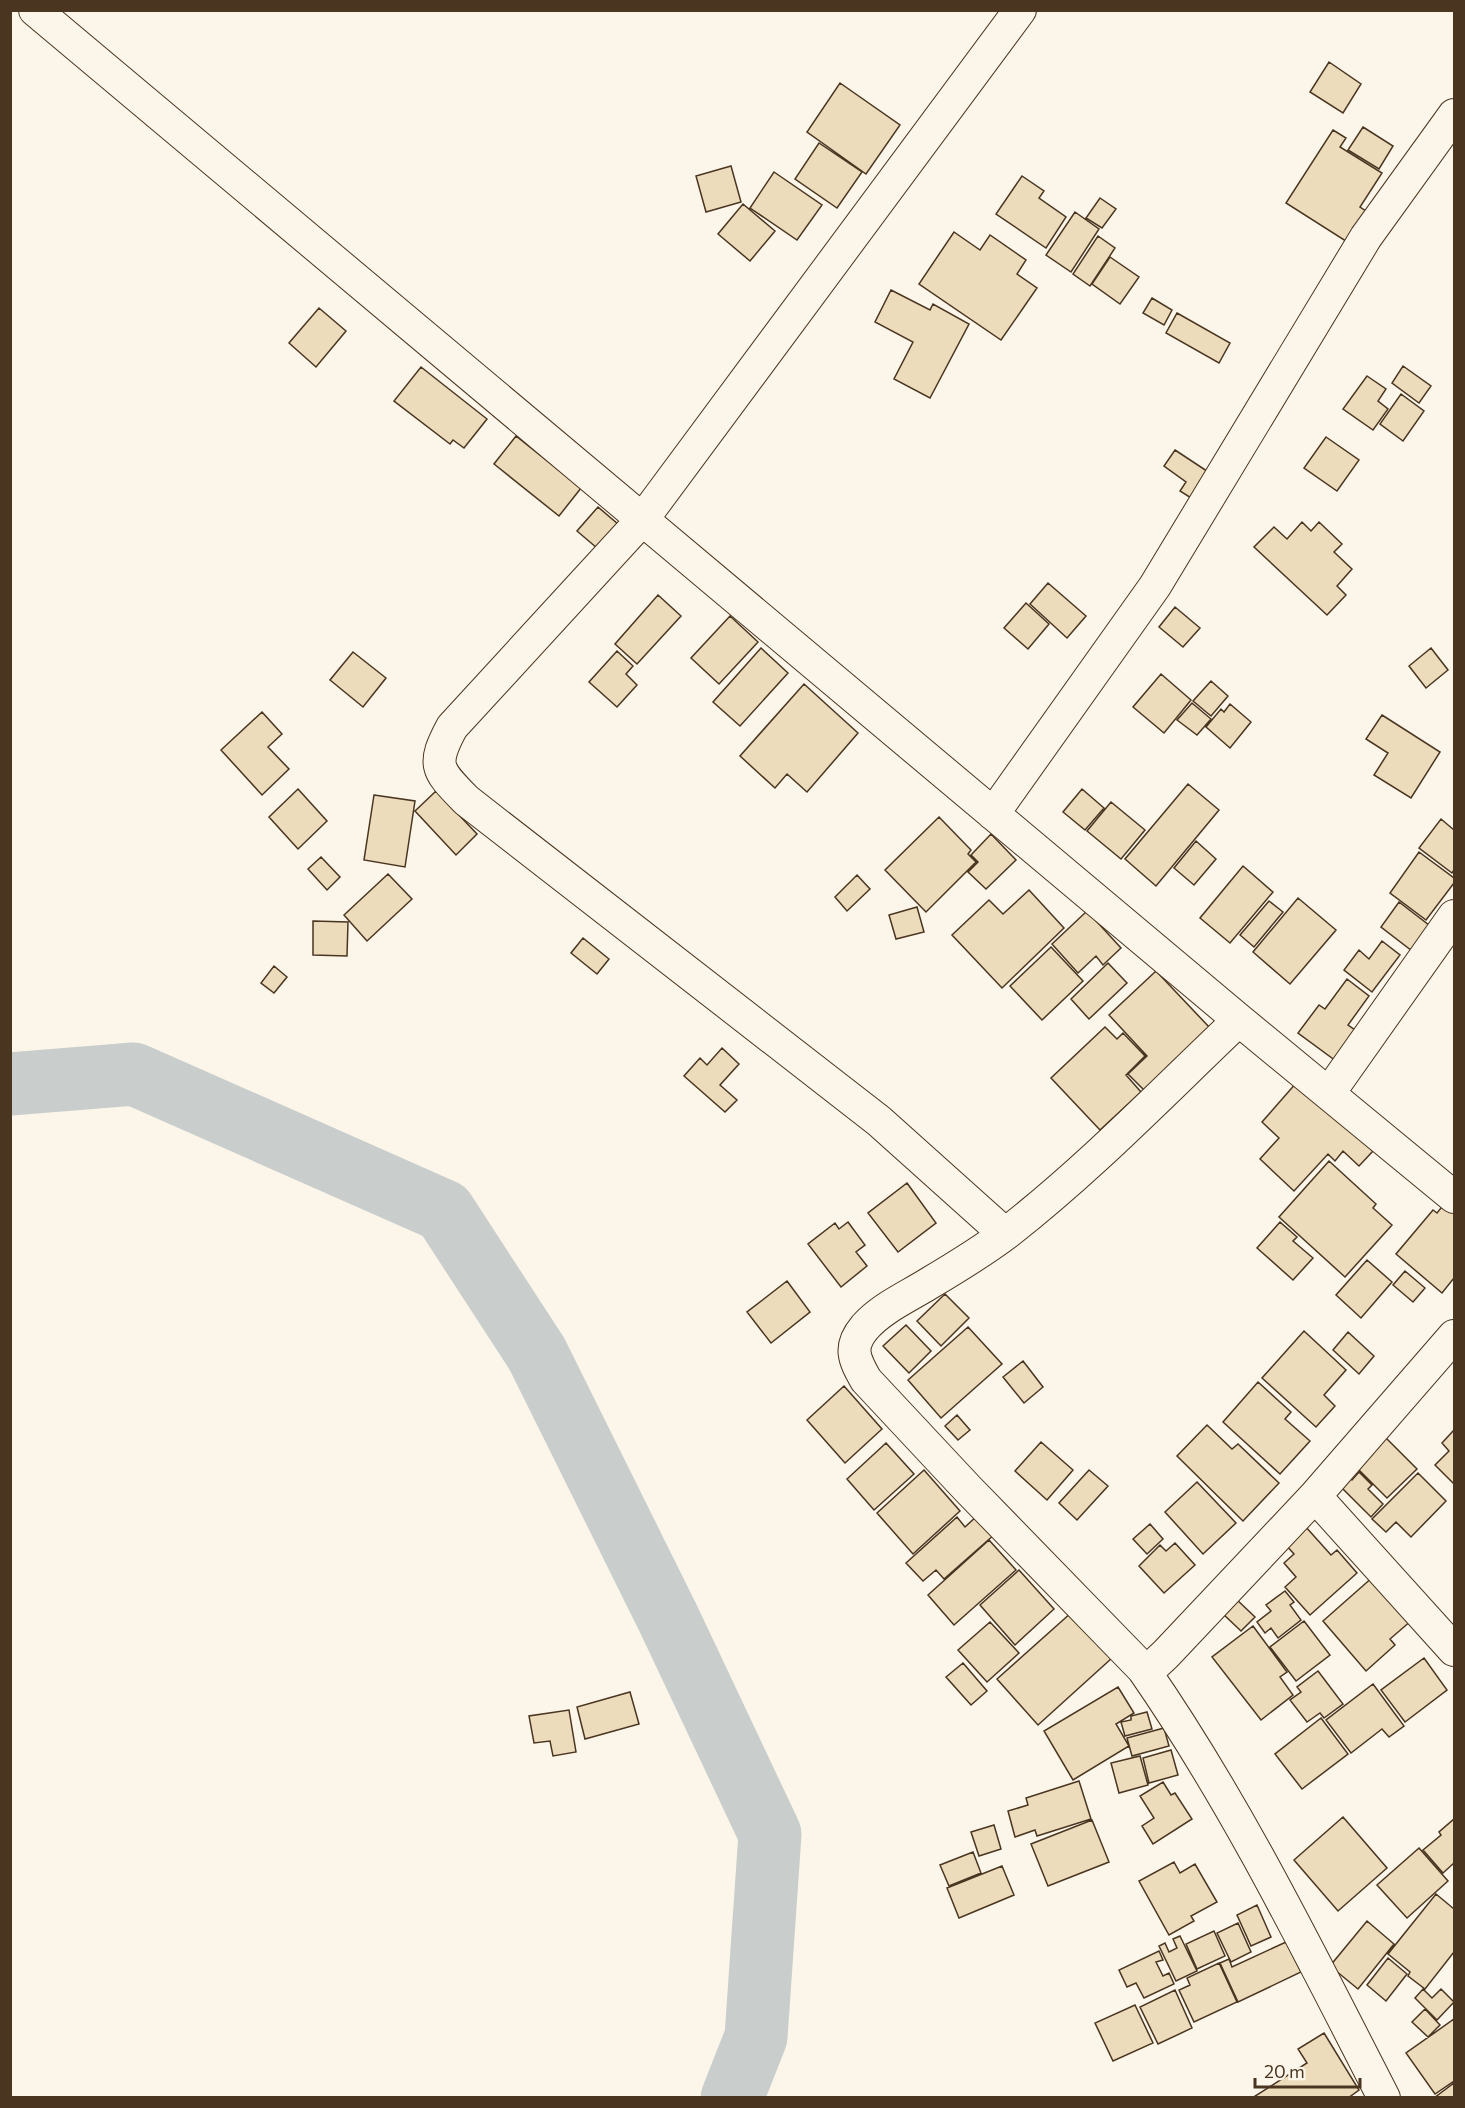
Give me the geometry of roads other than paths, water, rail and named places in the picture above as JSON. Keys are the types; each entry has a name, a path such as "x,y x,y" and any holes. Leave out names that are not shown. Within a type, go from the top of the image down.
{"street":[{"path":"35,10 1239,1020 1455,1197"},
{"path":"1005,1234 879,1121 466,800 447,780 439,764 440,749 452,727 642,520 1020,10"},
{"path":"993,814 1155,586 1366,237 1455,115"},
{"path":"1329,1093 1455,916"},
{"path":"1239,1020 1058,1193 1005,1234 931,1283 884,1310 866,1326 855,1340 855,1359 866,1380 967,1488 1143,1669 1178,1719 1297,1928 1384,2097"},
{"path":"1143,1669 1150,1669 1166,1654 1315,1496 1455,1336"},
{"path":"1315,1496 1455,1650"}],"waterway":[{"path":"10,1084 134,1074 444,1211 537,1354 669,1620 770,1834 756,2037 732,2098"}]}
